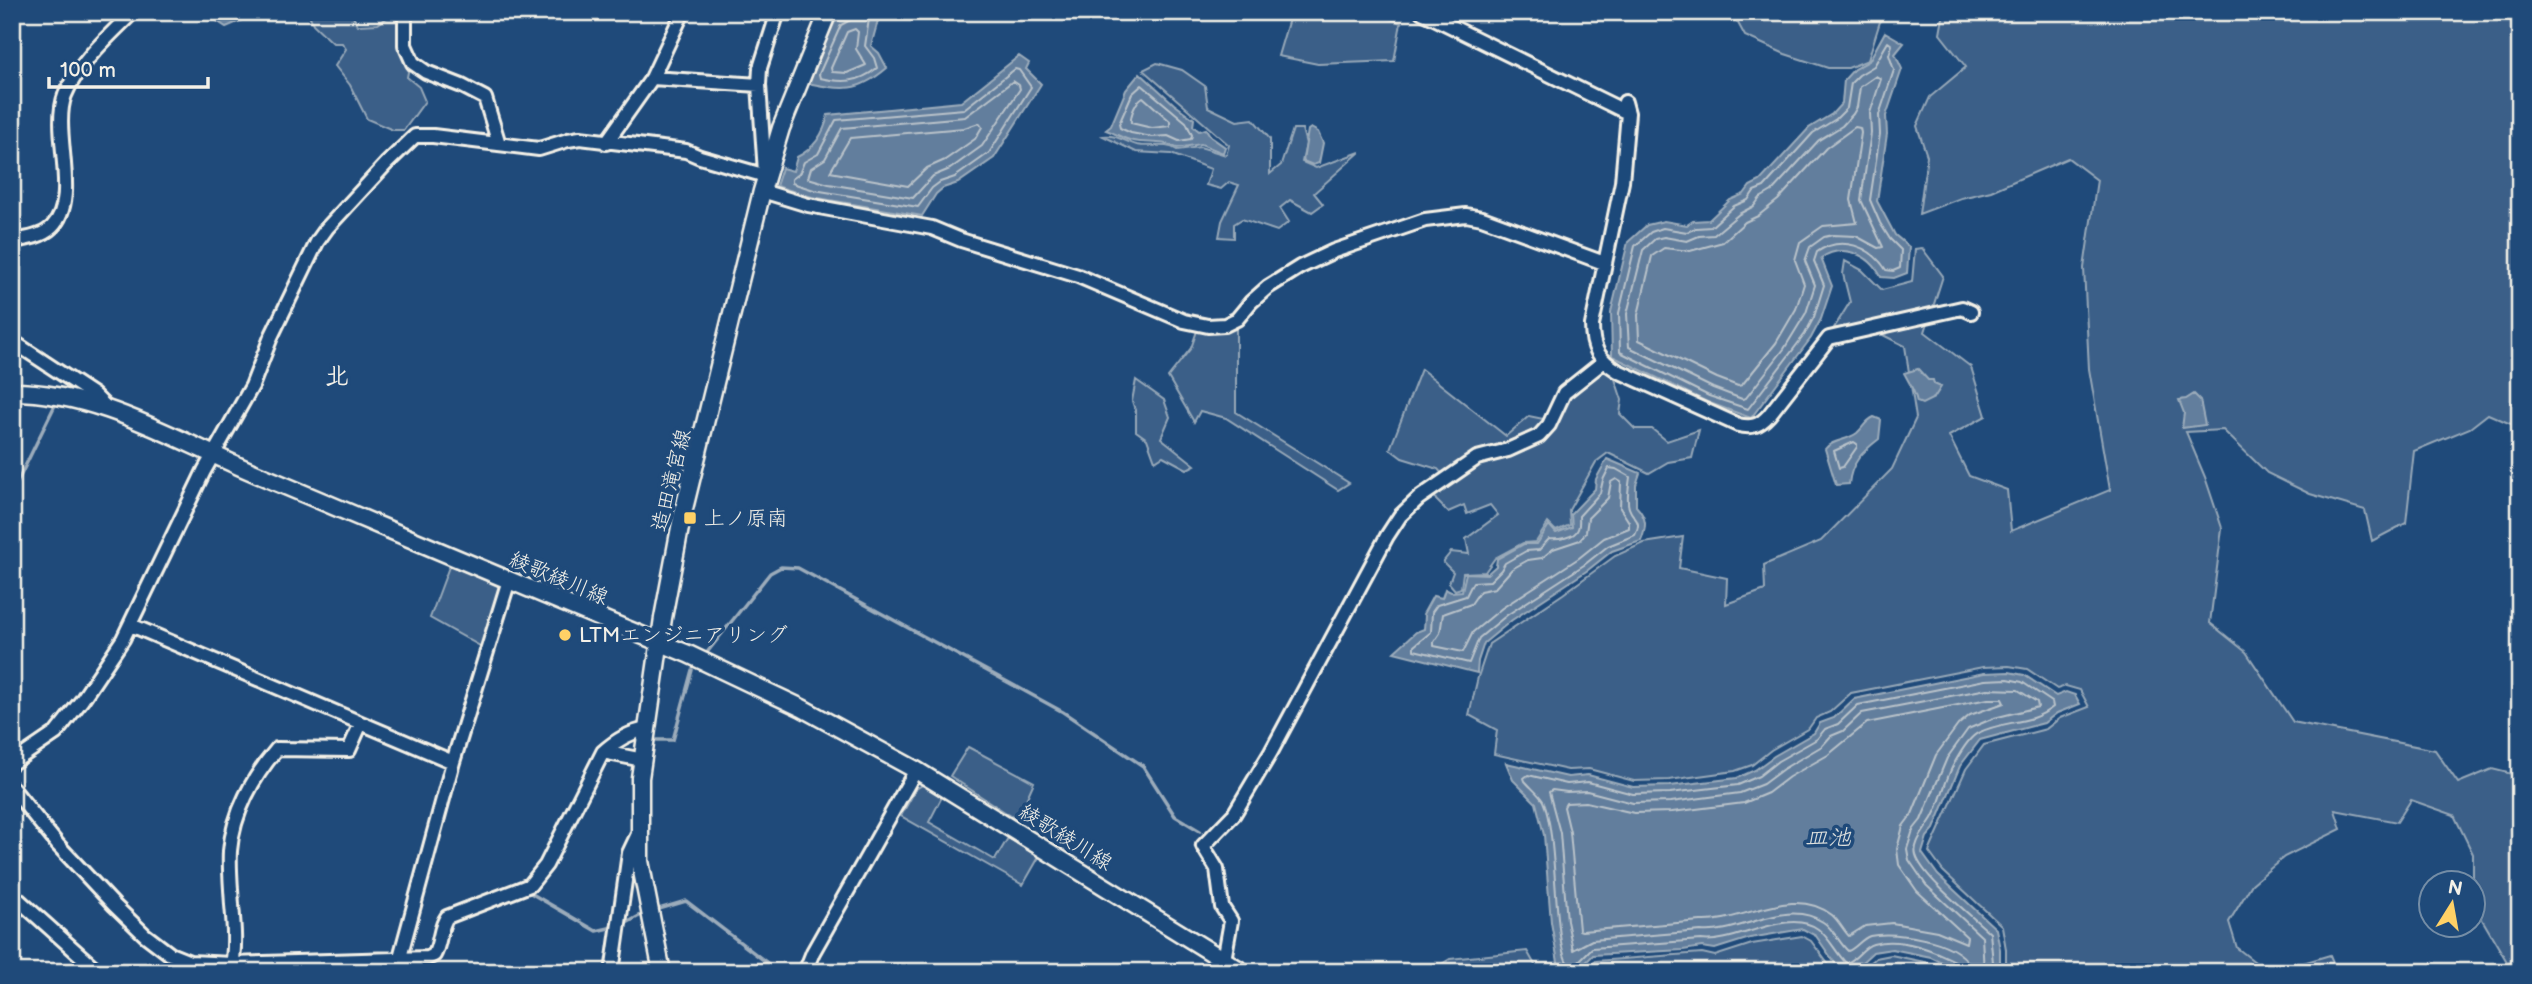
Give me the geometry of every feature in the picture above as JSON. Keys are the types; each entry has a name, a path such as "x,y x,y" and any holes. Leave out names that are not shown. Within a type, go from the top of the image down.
{"main road":[{"name":"造田滝宮線","path":"662,972 640,861 638,834 647,729 680,524 764,185 786,117 828,12"},
{"name":"綾歌綾川線","path":"12,392 34,392 106,407 214,457 660,643 780,697 916,770 1243,972"}],"street":[{"path":"12,242 52,228 60,215 65,196 62,118 64,98 77,73 133,12"},
{"path":"405,12 405,45 412,63 485,98 499,144"},
{"path":"606,143 652,78 683,12"},
{"path":"764,185 760,68 778,12"},
{"path":"1422,12 1626,107 1622,183 1592,325 1592,340 1603,362 1738,425 1751,428 1761,424 1769,415 1829,338 1962,308 1971,312"},
{"path":"652,78 759,85"},
{"path":"12,763 56,733 82,700 131,625 204,471 252,386 271,337 317,242 395,154 415,136 539,149 580,138 686,151 759,174 764,185 808,205 932,228 961,240 1078,276 1184,321 1208,326 1225,325 1237,319 1259,295 1300,267 1369,238 1445,216 1466,215 1482,218 1604,263"},
{"path":"12,341 79,384 106,407"},
{"path":"1224,960 1231,921 1222,907 1217,869 1203,846 1234,814 1271,752 1387,536 1401,516 1419,498 1477,458 1508,450 1539,436 1549,425 1564,393 1603,362"},
{"path":"69,398 79,384"},
{"path":"397,966 453,762 509,580"},
{"path":"131,625 453,762"},
{"path":"231,968 234,943 230,853 232,833 243,801 265,763 277,749 349,750 361,723"},
{"path":"12,788 58,845 145,935 170,954 190,962 231,968 397,966 434,955 443,922 447,917 530,885 546,866 603,752 613,743 647,729"},
{"path":"603,752 643,760"},
{"path":"805,972 813,952 916,770"},
{"path":"611,972 629,853 638,834"},
{"path":"12,894 99,972"}],"shaded area":[{"path":"308,12 350,12 358,25 378,24 391,15 401,19 398,44 409,67 407,77 419,87 425,101 404,130 393,130 367,119 350,85 335,66 346,49 342,43 333,43 313,24"},
{"path":"1291,12 1386,12 1385,17 1401,23 1394,61 1318,64 1278,56"},
{"path":"1732,12 1883,12 1868,60 1848,68 1828,68 1785,54 1745,36"},
{"path":"1944,12 2520,12 2520,428 2488,414 2470,428 2414,451 2406,523 2372,541 2365,510 2310,494 2267,473 2223,430 2186,432 2222,528 2210,623 2246,652 2293,722 2435,750 2458,783 2492,769 2520,776 2520,972 2513,972 2486,926 2486,869 2473,869 2473,854 2454,815 2411,800 2397,822 2335,810 2341,829 2284,857 2252,884 2229,922 2237,948 2264,969 2303,963 2330,955 2337,972 2014,972 2011,965 2006,964 2002,926 1943,871 1929,852 1966,769 1984,745 2046,729 2060,718 2089,707 2080,690 2066,686 2057,689 2027,669 2009,666 1983,667 1851,693 1830,712 1816,718 1809,728 1771,750 1752,765 1735,771 1669,780 1634,781 1589,769 1568,770 1494,754 1497,730 1469,715 1489,644 1615,556 1644,543 1683,537 1679,568 1727,578 1726,604 1765,590 1764,565 1821,541 1892,469 1916,418 1905,346 1877,332 1834,328 1850,302 1843,274 1845,261 1862,270 1882,290 1912,282 1915,249 1922,248 1943,276 1925,332 1971,367 1986,416 1949,436 1969,476 2007,490 2011,531 2110,490 2089,369 2084,268 2097,180 2068,158 1991,191 1961,198 1919,214 1927,156 1917,126 1930,97 1966,67 1940,34"},
{"path":"1157,63 1182,70 1205,86 1208,107 1237,121 1253,119 1270,139 1270,174 1281,165 1293,129 1302,129 1306,144 1302,162 1316,168 1360,152 1314,193 1323,204 1312,212 1290,200 1280,208 1289,222 1277,231 1242,219 1234,224 1234,238 1219,237 1222,221 1239,185 1229,182 1221,189 1206,185 1211,169 1171,154 1136,152 1103,136 1116,137 1142,146 1168,146 1177,150 1200,147 1226,155 1229,145 1143,70"},
{"path":"1236,329 1236,412 1349,483 1338,490 1226,418 1200,411 1194,422 1168,377 1191,348 1197,331"},
{"path":"1421,369 1506,436 1529,416 1553,421 1567,394 1599,369 1612,370 1622,400 1620,414 1635,429 1652,429 1667,441 1699,430 1692,458 1668,462 1649,473 1608,453 1596,462 1569,510 1570,525 1556,531 1548,523 1536,542 1523,543 1495,558 1485,572 1463,573 1461,588 1455,590 1449,583 1453,572 1443,562 1451,552 1469,554 1466,539 1498,515 1490,505 1467,514 1464,505 1448,512 1436,500 1432,486 1444,476 1438,469 1402,458 1390,449"},
{"path":"1136,380 1164,400 1170,417 1161,438 1195,465 1187,469 1163,456 1155,461 1147,439 1136,431 1136,413 1132,401"},
{"path":"450,564 502,588 482,647 430,618"},
{"path":"968,747 1034,782 1017,820 950,776"},
{"path":"924,784 943,795 929,822 995,860 1008,838 1039,857 1023,885 901,816 916,789"},
{"path":"1802,936 1811,941 1834,972 1586,972 1596,961 1702,953 1715,956 1752,944"},
{"path":"1527,951 1539,972 1429,972 1450,959"},
{"path":"1891,955 1929,963 1947,972 1860,972 1876,958"}],"water":[{"path":"203,12 249,12 245,19 226,27"},
{"path":"858,12 876,12 879,17 871,46 879,53 887,68 867,82 850,88 807,83 837,17"},
{"path":"1885,32 1904,43 1895,54 1902,69 1886,116 1887,134 1877,201 1895,235 1909,247 1907,273 1894,278 1881,277 1870,262 1846,251 1838,251 1821,258 1832,286 1821,319 1811,338 1751,418 1707,402 1612,356 1611,312 1628,242 1647,225 1664,221 1687,225 1693,221 1709,220 1730,200 1744,194 1750,186 1760,181 1809,128 1832,114 1842,103 1844,80 1854,69 1869,61"},
{"path":"1019,56 1029,63 1026,69 1041,84 994,158 958,183 943,188 922,216 812,197 776,186 782,168 793,171 797,157 818,140 828,115 961,102"},
{"path":"1140,73 1194,119 1193,126 1199,131 1206,129 1211,137 1225,147 1223,153 1201,144 1177,148 1161,143 1133,141 1106,130 1111,126 1126,90"},
{"path":"1311,128 1318,132 1323,143 1319,163 1313,165 1303,161 1308,130"},
{"path":"1918,369 1928,380 1933,380 1934,384 1941,387 1934,398 1922,404 1917,402 1904,373"},
{"path":"2194,394 2200,400 2205,425 2182,428 2184,413 2179,400"},
{"path":"1874,417 1881,420 1879,439 1858,458 1849,484 1836,485 1825,449 1832,443 1853,436"},
{"path":"1607,459 1640,473 1636,485 1636,506 1645,522 1641,541 1612,551 1512,620 1484,643 1477,673 1394,652 1416,632 1424,629 1423,614 1433,596 1442,598 1445,589 1451,592 1462,591 1466,573 1487,574 1496,566 1497,559 1524,544 1537,544 1549,525 1556,533 1572,527 1571,514 1595,489 1596,479"},
{"name":"皿池","path":"2009,672 2024,675 2056,696 2066,692 2075,695 2080,704 2057,713 2044,723 1980,740 1960,766 1922,853 1938,875 1996,929 2000,969 2007,972 1970,972 1956,969 1931,957 1892,949 1873,952 1859,965 1847,972 1841,972 1816,936 1803,929 1750,938 1715,949 1702,947 1593,955 1578,971 1559,968 1551,922 1544,835 1536,803 1513,780 1506,763 1568,777 1588,775 1633,787 1670,786 1737,778 1755,770 1814,733 1820,723 1834,718 1854,699 1984,673"}],"waterway":[{"path":"12,493 55,405"},
{"path":"705,655 770,573 781,567 798,568 1063,712 1143,766 1175,816 1200,831"},
{"path":"657,740 673,740 692,670"},
{"path":"593,786 605,763"},
{"path":"32,823 56,852"},
{"path":"527,891 596,931 609,928"},
{"path":"659,909 686,901 779,972"},
{"path":"623,925 641,915"},
{"path":"435,960 441,956 450,923 455,920"},
{"path":"167,959 179,966 186,966"}],"place":[{"name":"上ノ原南","path":"690,518"},
{"name":"LTMエンジニアリング","path":"565,635"}],"district":[{"name":"北","path":"337,376"}]}
